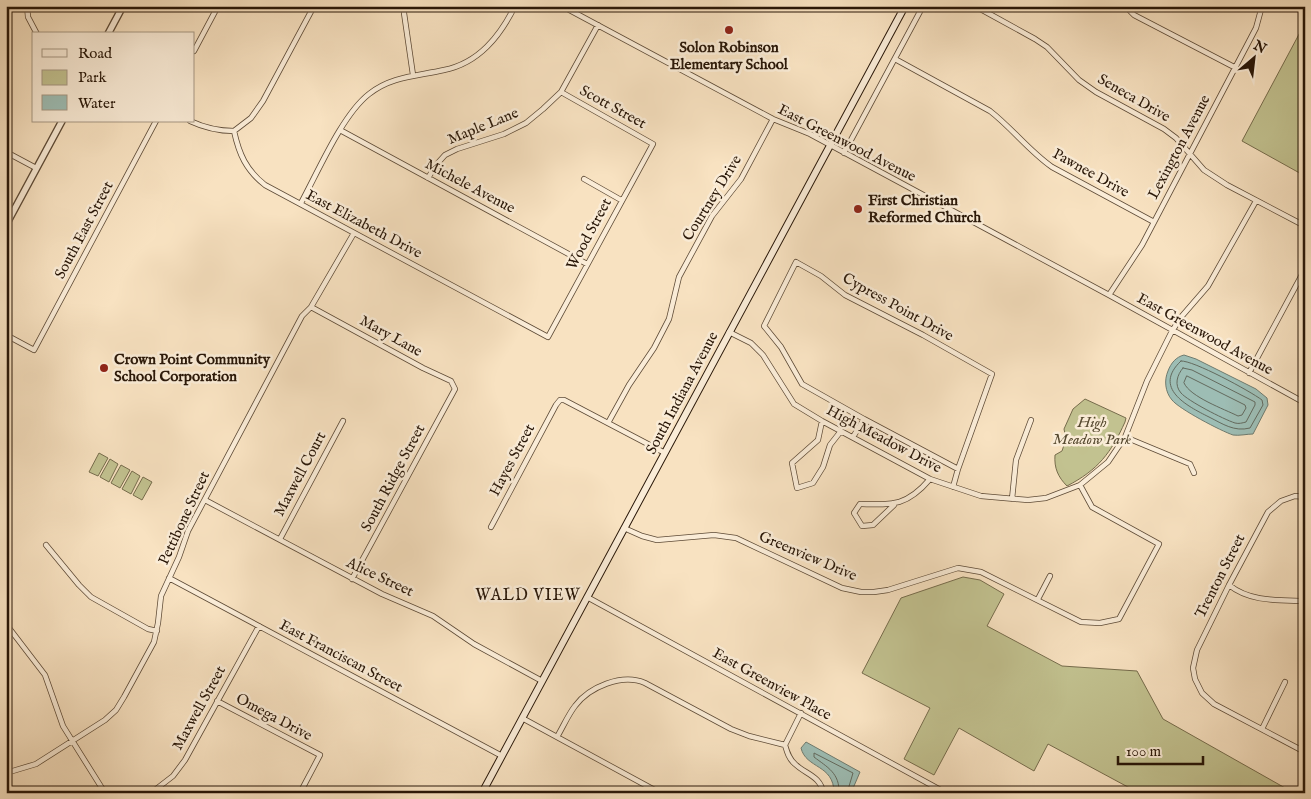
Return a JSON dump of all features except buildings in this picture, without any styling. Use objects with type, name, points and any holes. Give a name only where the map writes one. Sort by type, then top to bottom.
[{"type":"main road","name":"South Indiana Avenue","points":[[482,793],[905,6]]},
{"type":"street","points":[[27,6],[28,17],[36,32]]},
{"type":"street","points":[[109,32],[123,6]]},
{"type":"street","points":[[195,49],[218,6]]},
{"type":"street","points":[[192,122],[206,128],[234,131],[250,118],[263,101],[314,6]]},
{"type":"street","points":[[301,203],[340,130],[358,104],[370,93],[397,78],[445,70],[466,62],[490,44],[504,27],[515,6]]},
{"type":"street","name":"East Greenwood Avenue","points":[[562,6],[773,119],[810,134],[1305,403]]},
{"type":"street","points":[[844,154],[923,6]]},
{"type":"street","name":"Seneca Drive","points":[[975,6],[1047,47],[1079,80],[1096,92],[1164,129],[1176,138],[1204,170],[1227,186],[1305,226]]},
{"type":"street","points":[[1125,6],[1134,15],[1236,68]]},
{"type":"street","name":"Lexington Avenue","points":[[1109,295],[1142,245],[1236,68],[1256,28],[1262,6]]},
{"type":"street","points":[[404,13],[413,75]]},
{"type":"street","name":"Maple Lane","points":[[428,178],[436,165],[446,155],[457,149],[504,134],[526,123],[561,92],[598,25]]},
{"type":"street","name":"Pawnee Drive","points":[[895,59],[990,111],[1004,121],[1041,159],[1052,167],[1154,222]]},
{"type":"street","name":"Scott Street","points":[[561,92],[653,144]]},
{"type":"street","name":"Courtney Drive","points":[[608,423],[669,320],[680,277],[712,216],[741,179],[773,119]]},
{"type":"street","points":[[6,225],[61,122]]},
{"type":"street","name":"South East Street","points":[[6,335],[34,350],[155,122]]},
{"type":"street","name":"Michele Avenue","points":[[340,130],[588,264]]},
{"type":"street","name":"East Elizabeth Drive","points":[[234,131],[238,150],[253,175],[264,185],[301,203],[548,337]]},
{"type":"street","name":"Wood Street","points":[[548,337],[653,144]]},
{"type":"street","points":[[6,152],[36,168]]},
{"type":"street","points":[[584,179],[621,200]]},
{"type":"street","name":"High Meadow Drive","points":[[729,332],[750,343],[763,355],[794,404],[930,479],[981,496],[1028,500],[1046,498],[1080,485],[1108,462],[1124,437],[1147,381],[1172,331],[1182,316],[1208,286],[1256,201]]},
{"type":"street","name":"Pettibone Street","points":[[6,774],[36,764],[106,720],[116,710],[147,655],[157,631],[161,596],[188,531],[302,316],[311,307],[354,233]]},
{"type":"street","name":"Cypress Point Drive","points":[[796,262],[821,276],[845,295],[923,335],[992,374],[958,469],[864,419],[802,384],[781,347],[764,326],[796,262]]},
{"type":"street","points":[[1249,373],[1305,269]]},
{"type":"street","name":"Mary Lane","points":[[311,307],[423,368],[451,381],[455,389]]},
{"type":"street","name":"South Ridge Street","points":[[352,579],[455,389]]},
{"type":"street","name":"Hayes Street","points":[[491,527],[560,400],[564,400],[608,423]]},
{"type":"street","points":[[853,437],[864,419]]},
{"type":"street","points":[[1012,499],[1016,460],[1031,420]]},
{"type":"street","name":"Maxwell Court","points":[[280,539],[343,421]]},
{"type":"street","points":[[822,421],[818,440],[792,463],[797,488],[813,483],[823,467],[830,445],[841,431]]},
{"type":"street","points":[[608,423],[665,453]]},
{"type":"street","points":[[1124,437],[1190,464],[1194,473]]},
{"type":"street","points":[[953,487],[958,469]]},
{"type":"street","points":[[894,504],[860,504],[854,513],[862,526],[873,525],[894,504],[919,492],[930,479]]},
{"type":"street","name":"Greenview Drive","points":[[624,528],[657,540],[714,534],[736,538],[842,588],[861,592],[888,590],[958,568],[981,572],[1081,622],[1100,623],[1119,619],[1159,544],[1092,506],[1080,485]]},
{"type":"street","name":"Trenton Street","points":[[1262,729],[1214,704],[1202,692],[1195,679],[1193,668],[1197,650],[1268,512],[1281,501],[1295,496],[1305,497]]},
{"type":"street","name":"Alice Street","points":[[205,500],[388,598],[428,614],[465,639],[542,681]]},
{"type":"street","points":[[46,545],[91,597],[148,629],[157,631]]},
{"type":"street","points":[[1038,599],[1050,576]]},
{"type":"street","name":"East Franciscan Street","points":[[169,578],[502,756]]},
{"type":"street","points":[[1229,585],[1239,593],[1268,600],[1305,601]]},
{"type":"street","name":"East Greenview Place","points":[[587,597],[946,793]]},
{"type":"street","points":[[6,624],[45,675],[60,719],[104,793]]},
{"type":"street","name":"Maxwell Street","points":[[150,793],[165,783],[180,769],[258,626]]},
{"type":"street","points":[[557,737],[572,710],[584,697],[612,682],[630,679],[645,683],[731,729],[749,736],[785,745]]},
{"type":"street","points":[[1285,682],[1262,729],[1305,752]]},
{"type":"street","name":"Omega Drive","points":[[217,701],[320,755],[300,793]]},
{"type":"street","points":[[800,713],[785,745],[792,761],[817,779],[823,793]]},
{"type":"street","points":[[522,718],[660,793]]},
{"type":"green space","points":[[1305,23],[1305,176],[1242,141]]},
{"type":"green space","name":"High Meadow Park","points":[[1085,399],[1126,418],[1109,452],[1087,474],[1067,486],[1057,472],[1055,455],[1062,451],[1066,439],[1064,429],[1073,409]]},
{"type":"green space","points":[[99,453],[108,458],[98,476],[89,472]]},
{"type":"green space","points":[[110,459],[118,464],[109,482],[100,477]]},
{"type":"green space","points":[[121,465],[130,470],[120,488],[111,483]]},
{"type":"green space","points":[[132,471],[140,476],[131,494],[122,489]]},
{"type":"green space","points":[[143,477],[152,482],[142,500],[133,495]]},
{"type":"green space","points":[[963,577],[980,580],[1004,594],[987,626],[1062,666],[1137,671],[1163,719],[1294,793],[1139,793],[1048,744],[1034,771],[959,728],[934,775],[904,759],[930,708],[862,673],[901,598]]},
{"type":"water","points":[[1184,355],[1196,359],[1256,389],[1267,398],[1268,405],[1253,434],[1233,435],[1227,433],[1191,414],[1172,400],[1167,390],[1167,375],[1174,361]]},
{"type":"water","points":[[806,742],[860,772],[851,793],[834,793],[830,777],[804,755],[801,748]]},
{"type":"place","name":"Solon Robinson Elementary School","points":[[729,30]]},
{"type":"place","name":"First Christian Reformed Church","points":[[858,209]]},
{"type":"place","name":"Crown Point Community School Corporation","points":[[104,368]]},
{"type":"district","name":"WALD VIEW","points":[[528,596]]}]
